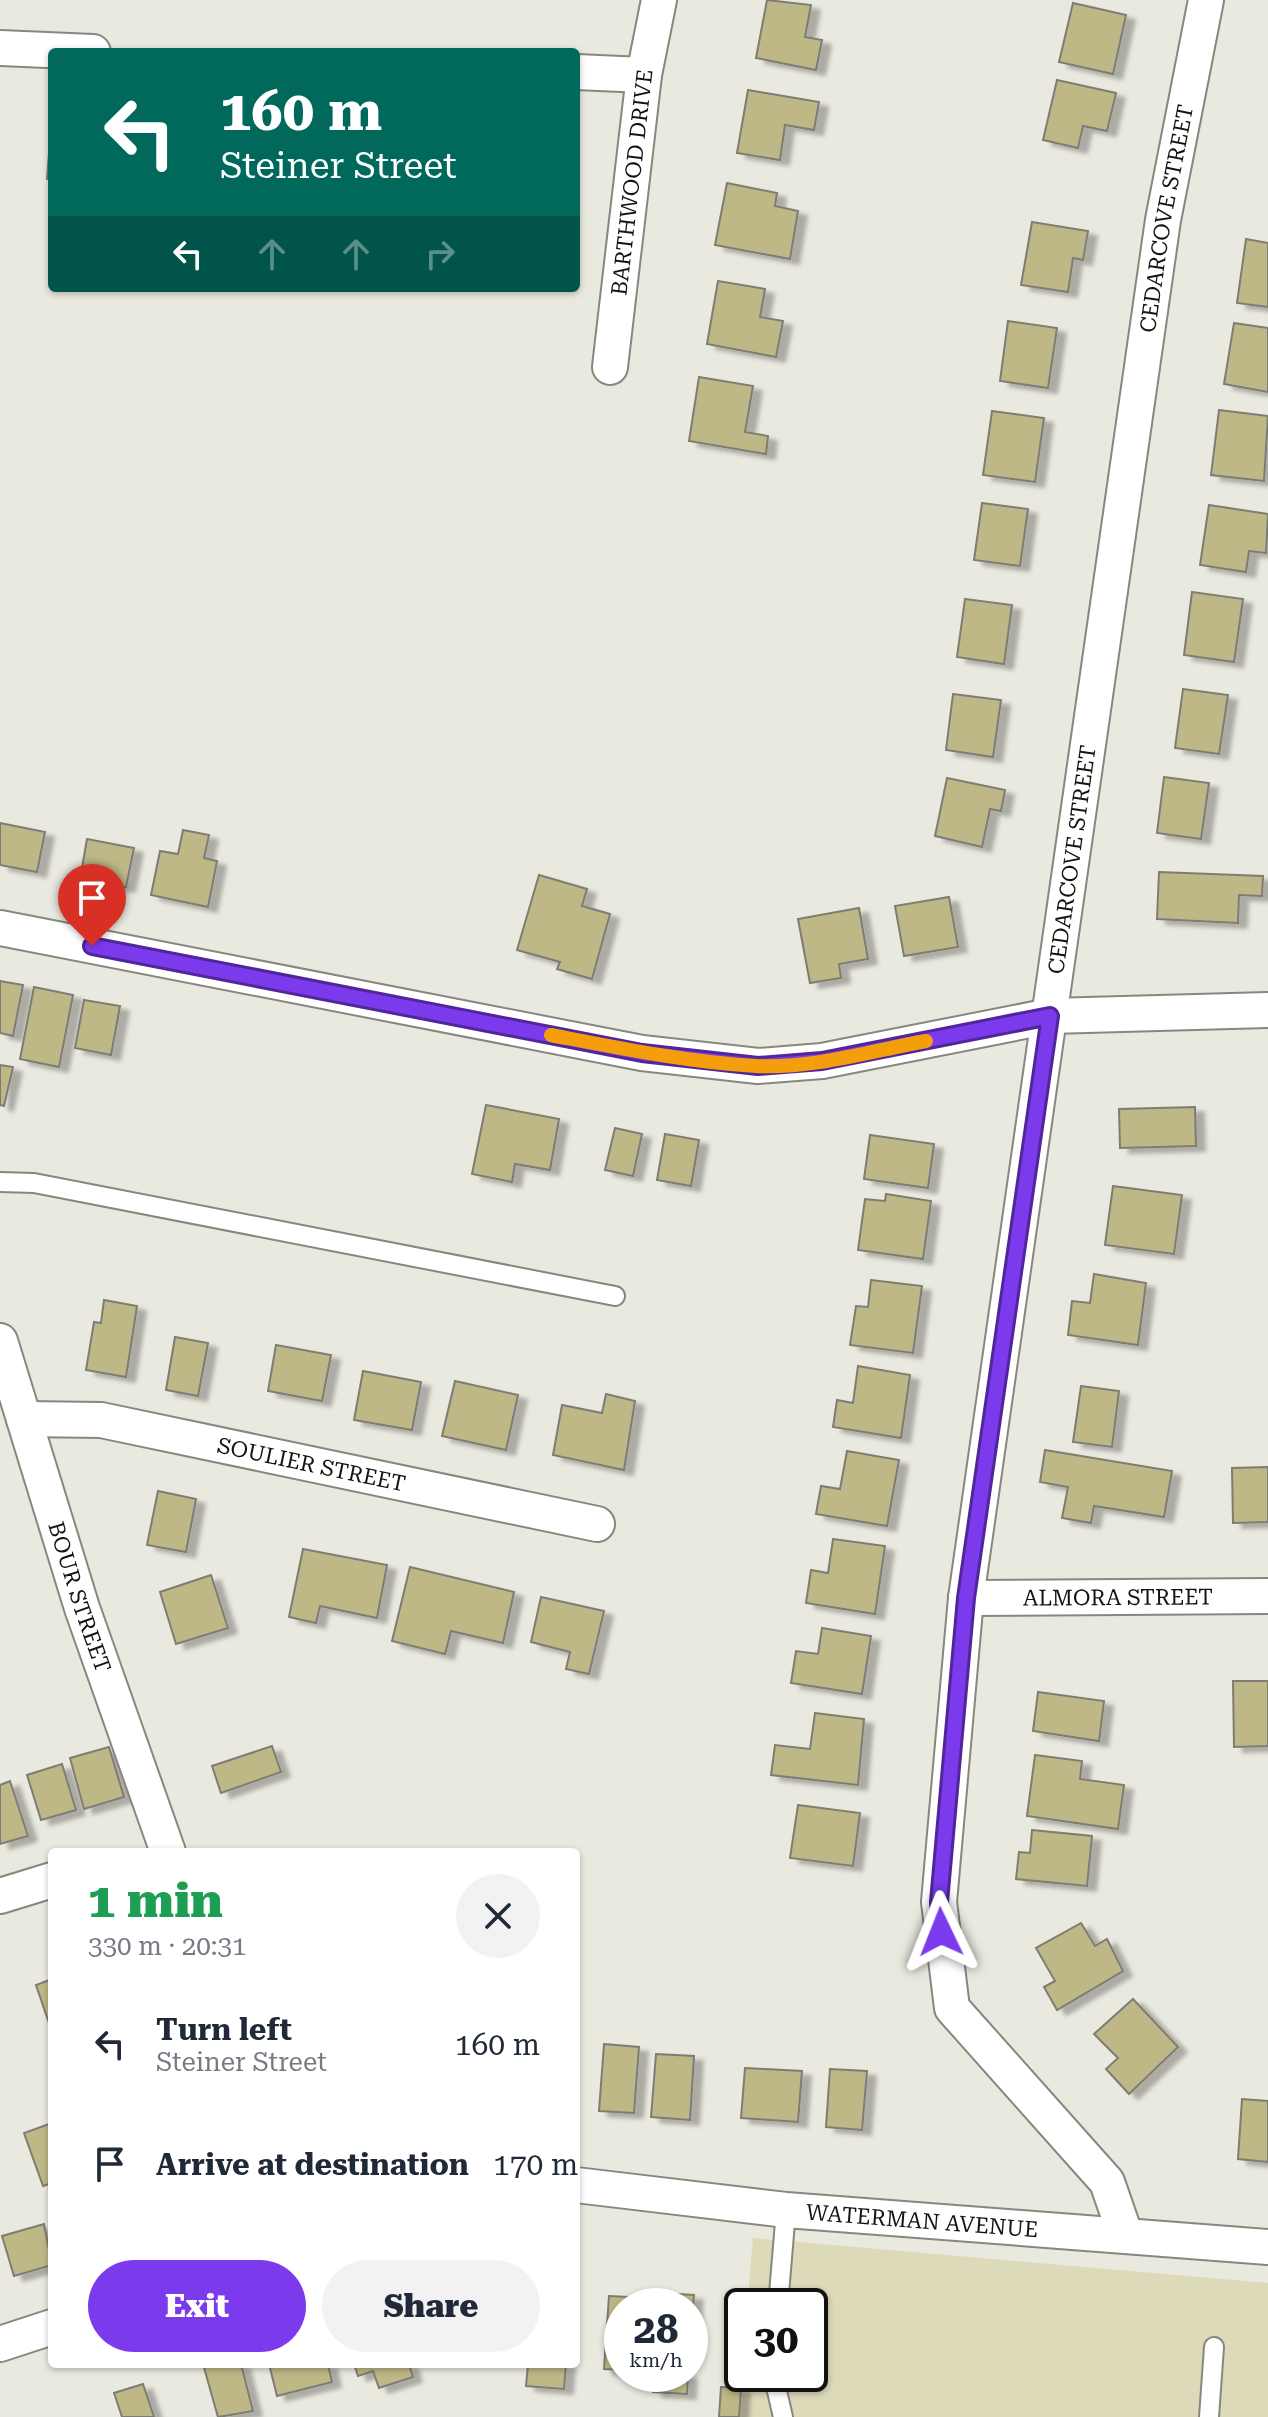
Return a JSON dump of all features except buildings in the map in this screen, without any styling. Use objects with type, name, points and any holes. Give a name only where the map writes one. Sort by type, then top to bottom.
[{"type":"street","name":"BARTHWOOD DRIVE","points":[[610,367],[644,75],[659,0]]},
{"type":"street","name":"CEDARCOVE STREET","points":[[1125,2234],[1107,2182],[952,2008],[939,1902],[966,1598],[1163,220],[1206,0]]},
{"type":"street","points":[[0,48],[48,50]]},
{"type":"street","points":[[580,72],[644,75]]},
{"type":"street","points":[[0,928],[642,1053],[758,1066],[822,1061],[1050,1016],[1268,1010]]},
{"type":"street","name":"BOUR STREET","points":[[1,1349],[159,1848]]},
{"type":"street","name":"SOULIER STREET","points":[[24,1419],[101,1420],[597,1524]]},
{"type":"street","name":"ALMORA STREET","points":[[966,1598],[1268,1596]]},
{"type":"street","points":[[0,1896],[48,1881]]},
{"type":"street","name":"WATERMAN AVENUE","points":[[580,2185],[786,2210],[1268,2247]]},
{"type":"street","points":[[0,2344],[48,2328]]},
{"type":"lane","points":[[0,1182],[34,1183],[615,1296]]},
{"type":"lane","points":[[780,2288],[786,2210]]},
{"type":"lane","points":[[1209,2417],[1214,2347]]},
{"type":"lane","points":[[777,2392],[783,2417]]},
{"type":"shaded area","points":[[753,2238],[1268,2283],[1268,2417],[739,2417],[741,2392],[828,2392],[828,2288],[749,2288]]},
{"type":"slow traffic","points":[[551,1035],[642,1053],[758,1066],[822,1061],[926,1041]]},
{"type":"route","points":[[92,946],[642,1053],[758,1066],[822,1061],[1050,1016],[966,1598],[939,1902],[941,1932]]}]
